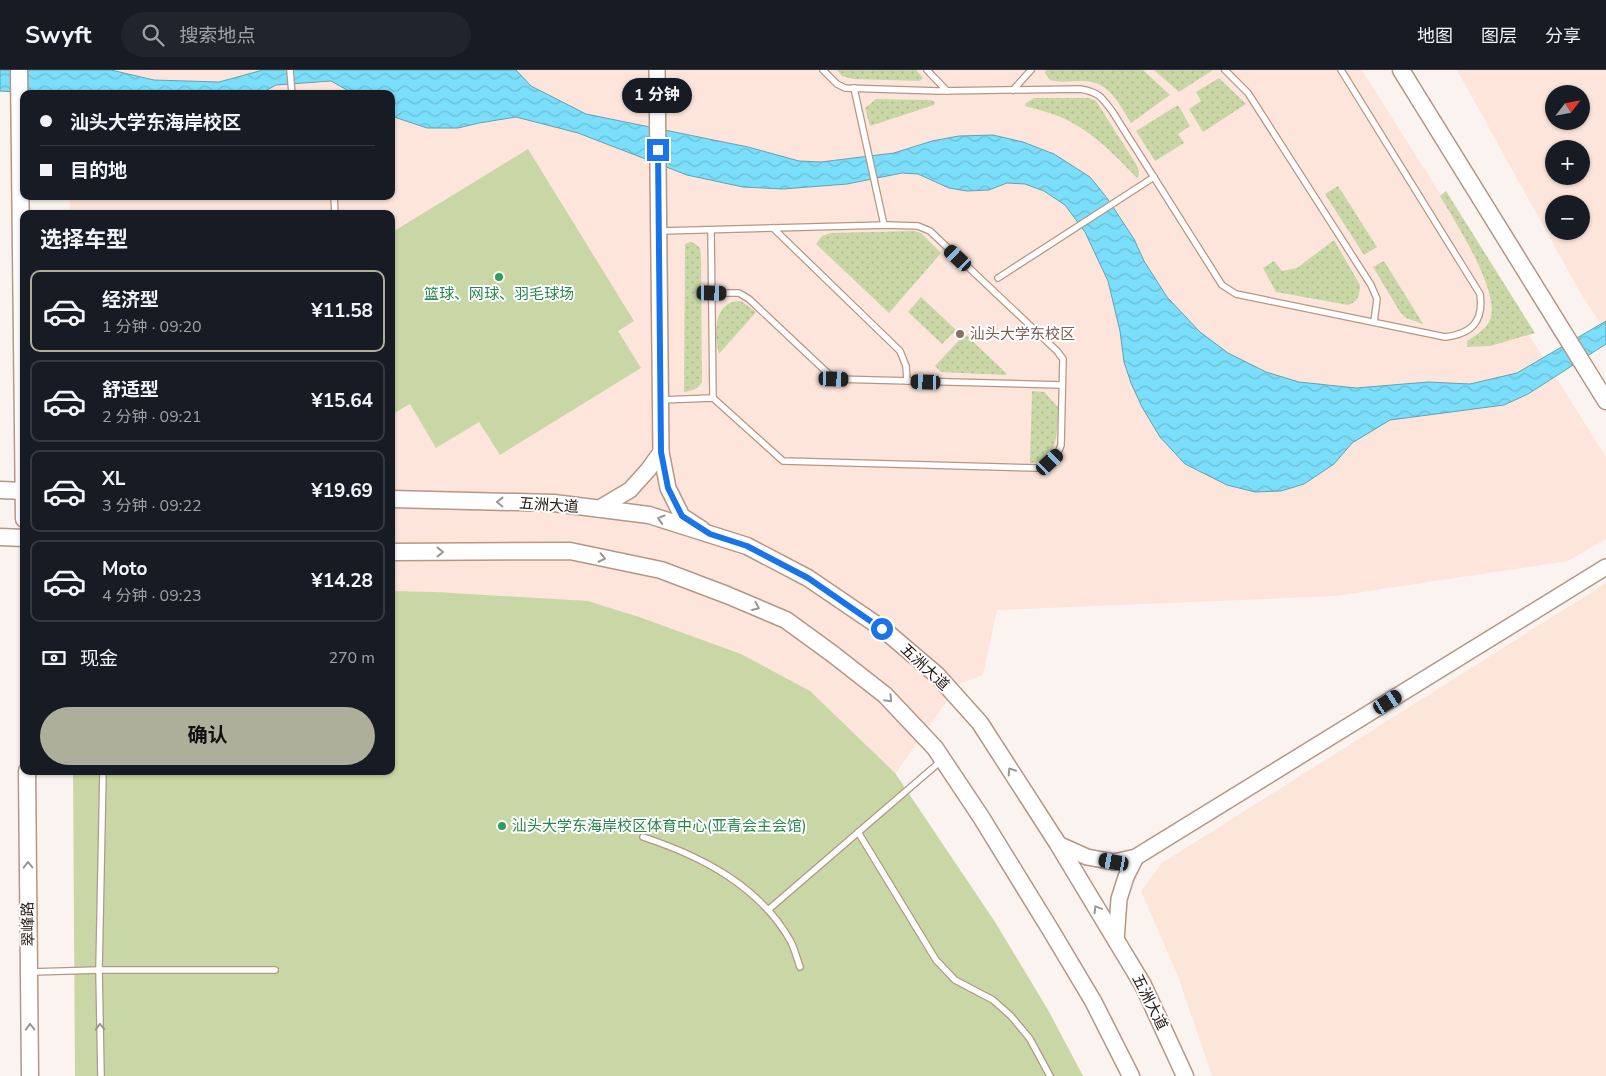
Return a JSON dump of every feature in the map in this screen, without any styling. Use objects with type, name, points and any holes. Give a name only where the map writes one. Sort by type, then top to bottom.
[{"type":"main road","points":[[19,70],[20,154]]},
{"type":"main road","points":[[1401,70],[1606,401]]},
{"type":"main road","points":[[0,490],[20,491]]},
{"type":"main road","name":"五洲大道","points":[[395,500],[554,503],[649,515],[747,546],[808,578],[882,629],[937,675],[980,723],[1058,844],[1143,986],[1185,1076]]},
{"type":"main road","points":[[0,537],[20,538]]},
{"type":"main road","points":[[395,552],[570,552],[661,570],[727,594],[786,620],[885,695],[935,748],[981,817],[1050,929],[1093,1001],[1131,1076]]},
{"type":"main road","name":"翠峰路","points":[[27,775],[30,1076]]},
{"type":"street","points":[[657,70],[661,452],[668,488],[682,516],[710,534]]},
{"type":"street","points":[[598,509],[630,490],[661,452]]},
{"type":"street","points":[[1058,844],[1087,857],[1114,862],[1136,858],[1606,567]]},
{"type":"street","points":[[1116,941],[1119,899],[1126,877],[1136,858]]},
{"type":"lane","points":[[290,70],[292,90]]},
{"type":"lane","points":[[823,70],[837,84],[845,88],[947,91],[1080,89],[1092,92],[1101,96],[1222,285],[1236,294],[1445,337],[1458,336],[1471,329],[1477,321],[1480,312],[1480,294],[1341,70]]},
{"type":"lane","points":[[927,70],[947,91]]},
{"type":"lane","points":[[1014,90],[1031,70]]},
{"type":"lane","points":[[1225,70],[1248,93],[1371,285],[1377,299],[1374,322]]},
{"type":"lane","points":[[854,88],[884,225]]},
{"type":"lane","points":[[998,278],[1154,177]]},
{"type":"lane","points":[[659,231],[884,225],[918,226],[930,231],[1057,351],[1062,358],[1061,445],[1058,455],[1050,462],[1038,468],[782,461],[713,398],[661,400]]},
{"type":"lane","points":[[773,228],[900,351],[906,366],[907,381]]},
{"type":"lane","points":[[711,230],[713,398]]},
{"type":"lane","points":[[712,293],[739,293],[749,299],[834,379],[1062,385]]},
{"type":"lane","points":[[768,910],[943,759]]},
{"type":"lane","points":[[101,1076],[99,970],[103,775]]},
{"type":"lane","points":[[858,832],[936,960],[956,980],[993,1000],[1011,1016],[1030,1039],[1050,1076]]},
{"type":"lane","points":[[643,838],[674,847],[718,870],[748,889],[768,910],[791,942],[800,967]]},
{"type":"lane","points":[[29,972],[275,970]]},
{"type":"shaded area","name":"汕头大学东校区","points":[[69,70],[1362,70],[1606,457],[1606,539],[1568,561],[1336,596],[997,610],[983,675],[959,684],[895,774],[995,922],[1048,1010],[1083,1076],[395,773],[395,210],[70,210],[70,200],[395,200],[395,90],[70,90]]},
{"type":"shaded area","points":[[1457,70],[1606,70],[1606,332],[1581,294],[1551,240],[1590,240],[1590,195],[1545,195],[1545,229]]},
{"type":"shaded area","points":[[1606,583],[1606,1076],[1212,1076],[1178,976],[1141,891],[1162,863]]},
{"type":"green space","points":[[837,70],[916,70],[923,78],[920,81],[853,79],[842,76]]},
{"type":"green space","points":[[1046,70],[1143,70],[1170,95],[1131,123],[1112,94],[1099,84],[1082,81],[1062,82],[1050,80],[1045,73]]},
{"type":"green space","points":[[1154,70],[1213,70],[1179,92]]},
{"type":"green space","points":[[1219,78],[1246,104],[1203,132],[1189,109],[1201,101],[1196,92]]},
{"type":"green space","points":[[1034,98],[1089,98],[1096,101],[1136,164],[1139,171],[1137,178],[1110,151],[1070,121],[1025,106],[1026,103]]},
{"type":"green space","points":[[876,99],[931,100],[935,102],[934,105],[870,126],[865,108]]},
{"type":"green space","points":[[1178,105],[1190,126],[1178,134],[1184,143],[1155,161],[1136,131]]},
{"type":"green space","name":"篮球、网球、羽毛球场","points":[[528,149],[634,321],[618,331],[641,368],[500,455],[479,422],[436,448],[410,404],[395,413],[395,231]]},
{"type":"green space","points":[[1338,186],[1377,247],[1364,255],[1325,194]]},
{"type":"green space","points":[[1446,191],[1535,333],[1490,346],[1467,347],[1467,341],[1480,332],[1490,320],[1492,307],[1489,292],[1475,257],[1440,196]]},
{"type":"green space","points":[[915,231],[921,233],[941,253],[889,313],[816,244],[822,236],[831,233]]},
{"type":"green space","points":[[1334,240],[1360,285],[1359,295],[1354,302],[1348,305],[1276,292],[1263,268],[1274,261],[1282,271],[1297,268]]},
{"type":"green space","points":[[690,242],[700,248],[701,258],[702,382],[694,389],[684,392],[685,244]]},
{"type":"green space","points":[[1384,261],[1423,324],[1406,318],[1400,312],[1373,267]]},
{"type":"green space","points":[[921,297],[956,330],[942,344],[908,312]]},
{"type":"green space","points":[[741,301],[756,312],[719,354],[716,330],[719,314],[729,303]]},
{"type":"green space","points":[[965,334],[1007,374],[941,372],[935,366]]},
{"type":"green space","points":[[1032,391],[1044,392],[1058,407],[1057,434],[1052,450],[1040,461],[1030,463]]},
{"type":"green space","name":"汕头大学东海岸校区体育中心(亚青会主会馆)","points":[[395,591],[588,601],[639,617],[741,654],[810,691],[895,773],[995,922],[1048,1010],[1083,1076],[75,1076],[73,775],[395,775]]},
{"type":"water","points":[[0,70],[111,70],[154,80],[219,82],[263,70],[516,70],[531,86],[586,114],[748,147],[799,161],[821,162],[894,153],[932,141],[959,136],[993,135],[1023,142],[1054,154],[1090,177],[1107,198],[1134,239],[1144,261],[1167,297],[1200,332],[1228,353],[1266,372],[1299,382],[1356,388],[1428,382],[1470,384],[1517,373],[1606,321],[1606,344],[1528,394],[1504,405],[1390,420],[1352,443],[1334,464],[1304,484],[1281,491],[1255,492],[1227,485],[1185,464],[1160,437],[1142,407],[1131,383],[1124,362],[1120,331],[1108,281],[1085,232],[1065,205],[1044,191],[1025,184],[1007,183],[989,190],[967,191],[949,188],[918,174],[902,173],[847,184],[783,189],[743,187],[687,175],[578,133],[516,117],[458,128],[427,128],[395,117],[395,90],[347,90],[331,81],[276,85],[267,90],[0,91]]},
{"type":"place","name":"篮球、网球、羽毛球场","points":[[499,277]]},
{"type":"place","name":"汕头大学东校区","points":[[960,334]]},
{"type":"place","name":"汕头大学东海岸校区体育中心(亚青会主会馆)","points":[[502,826]]},
{"type":"route","points":[[658,150],[661,452],[668,488],[682,516],[710,534],[747,546],[808,578],[882,629]]}]
